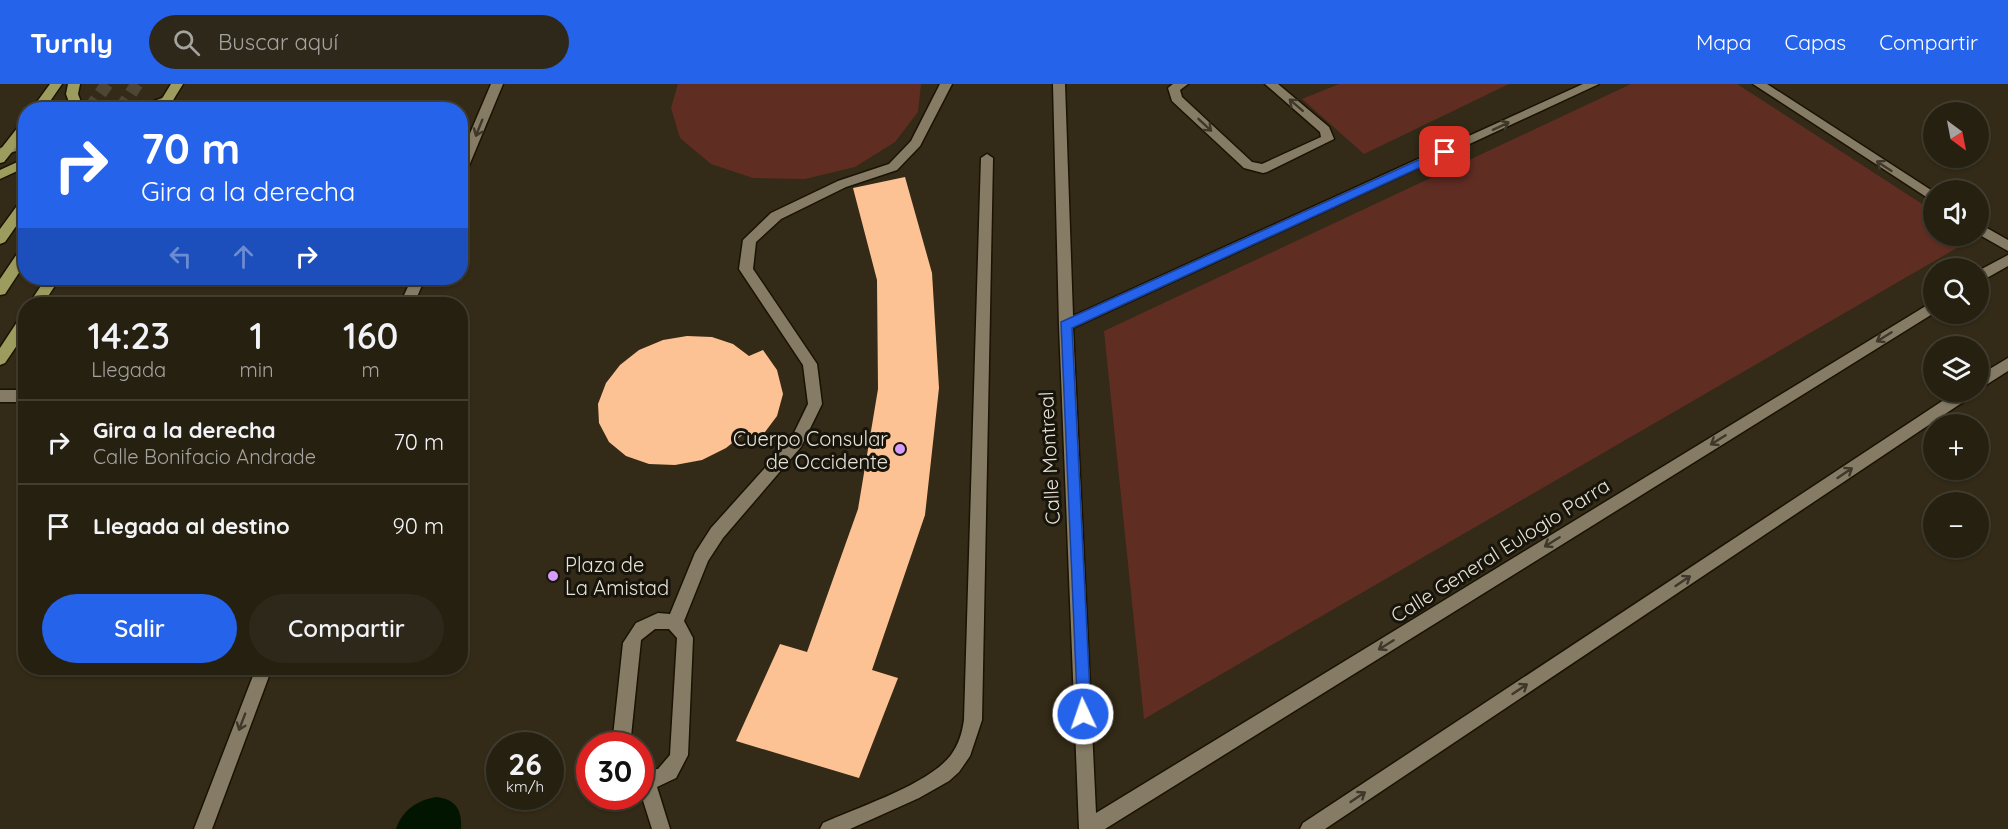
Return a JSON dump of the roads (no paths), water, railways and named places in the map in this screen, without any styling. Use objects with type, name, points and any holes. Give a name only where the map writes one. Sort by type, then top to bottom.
[{"type":"main road","points":[[43,102],[56,84]]},
{"type":"main road","points":[[74,84],[72,94],[75,102]]},
{"type":"main road","points":[[166,102],[177,84]]},
{"type":"main road","points":[[2,154],[18,135]]},
{"type":"main road","points":[[0,175],[18,166]]},
{"type":"main road","points":[[0,239],[18,213]]},
{"type":"main road","points":[[0,290],[18,263]]},
{"type":"main road","points":[[0,359],[18,332]]},
{"type":"street","points":[[468,154],[497,84]]},
{"type":"street","points":[[675,622],[701,558],[717,533],[796,444],[815,404],[810,364],[746,269],[750,240],[776,216],[842,184],[893,167],[916,143],[946,84]]},
{"type":"street","name":"Calle Montreal","points":[[1059,84],[1066,325],[1088,829]]},
{"type":"street","points":[[1182,84],[1174,88],[1176,98],[1248,165],[1263,169],[1328,139],[1325,130],[1271,84]]},
{"type":"street","points":[[1066,325],[1593,84]]},
{"type":"street","points":[[1759,84],[1923,191]]},
{"type":"street","points":[[2,154],[18,147]]},
{"type":"street","points":[[829,829],[930,782],[953,766],[968,744],[974,720],[987,158]]},
{"type":"street","points":[[1989,234],[2008,246]]},
{"type":"street","points":[[1989,271],[2008,260]]},
{"type":"street","name":"Calle General Eulogio Parra","points":[[1088,829],[1923,313]]},
{"type":"street","points":[[1989,377],[2008,364]]},
{"type":"street","points":[[0,396],[18,396]]},
{"type":"street","points":[[1309,829],[1952,402]]},
{"type":"street","points":[[622,732],[631,643],[634,633],[643,625],[653,622],[675,622],[682,628],[685,638],[679,755],[675,766],[666,775],[654,778]]},
{"type":"street","points":[[203,829],[261,675]]},
{"type":"street","points":[[654,810],[661,829]]},
{"type":"tunnel","points":[[95,102],[107,84]]},
{"type":"tunnel","points":[[125,102],[137,84]]},
{"type":"place","name":"Cuerpo Consular de Occidente","points":[[900,449]]},
{"type":"place","name":"Plaza de La Amistad","points":[[553,576]]}]
